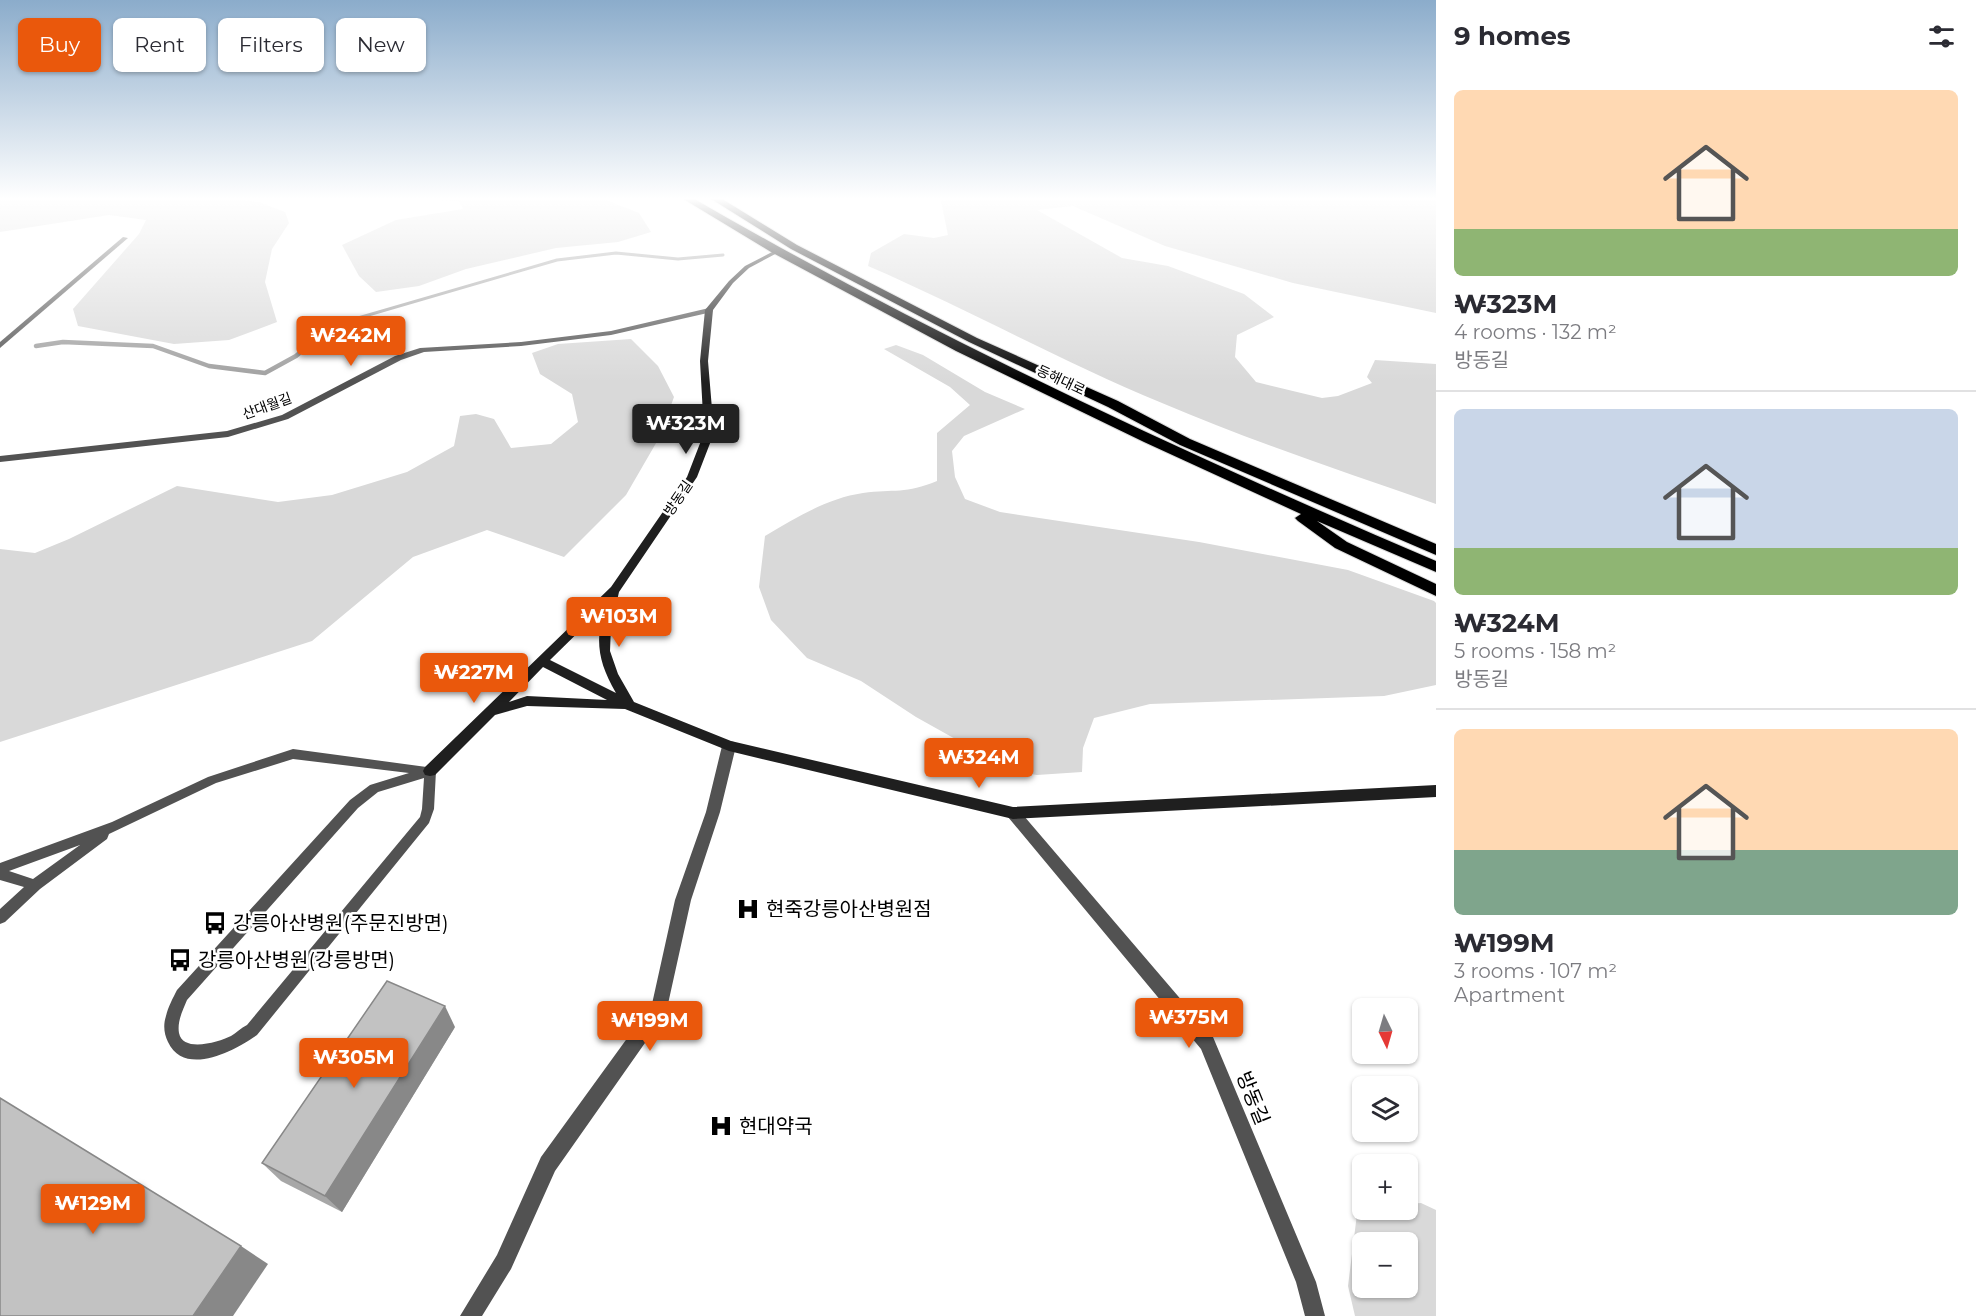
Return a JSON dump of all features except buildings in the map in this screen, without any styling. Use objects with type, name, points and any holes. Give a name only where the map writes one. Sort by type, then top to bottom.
[{"type":"highway","name":"동해대로","points":[[788,258],[980,359],[1275,498],[1436,567]]},
{"type":"highway","name":"동해대로","points":[[816,258],[973,340],[1113,404],[1185,442],[1436,550]]},
{"type":"highway","points":[[1113,404],[1242,460],[1436,539]]},
{"type":"highway","points":[[1275,498],[1341,545],[1436,591]]},
{"type":"street","points":[[0,345],[101,258]]},
{"type":"street","points":[[709,310],[730,282],[747,267],[764,258]]},
{"type":"street","name":"산대월길","points":[[0,459],[228,434],[285,417],[398,358],[423,350],[521,344],[611,333],[709,310]]},
{"type":"street","name":"방동길","points":[[430,771],[487,712],[615,590],[692,477],[709,434],[704,361],[709,310]]},
{"type":"street","points":[[615,590],[602,633],[606,667],[630,706]]},
{"type":"street","points":[[541,661],[630,706],[729,746],[1013,813],[1076,807],[1436,791]]},
{"type":"street","points":[[487,712],[527,701],[630,706]]},
{"type":"street","points":[[470,1316],[504,1262],[548,1164],[660,1007],[683,900],[712,812],[729,746]]},
{"type":"street","name":"방동길","points":[[1013,813],[1207,1043],[1306,1282],[1315,1316]]},
{"type":"lane","points":[[0,868],[116,826],[212,780],[292,754],[430,771]]},
{"type":"lane","points":[[430,771],[428,809],[425,819],[252,1030],[238,1042],[206,1054],[191,1052],[180,1047],[172,1037],[170,1024],[182,995],[354,804],[374,788],[430,771]]},
{"type":"lane","points":[[0,918],[35,885],[116,826]]},
{"type":"lane","points":[[0,874],[35,885]]},
{"type":"shaded area","points":[[118,258],[270,258],[265,282],[277,322],[229,340],[174,344],[78,326],[73,309]]},
{"type":"shaded area","points":[[349,258],[511,258],[466,269],[419,286],[376,292],[359,276]]},
{"type":"shaded area","points":[[870,258],[1124,258],[1168,266],[1244,294],[1274,317],[1237,335],[1235,357],[1256,382],[1322,398],[1338,396],[1372,383],[1367,377],[1375,360],[1436,364],[1436,504],[1264,443],[1162,403],[868,266]]},
{"type":"shaded area","points":[[1208,258],[1436,258],[1436,313],[1293,283]]},
{"type":"shaded area","points":[[631,339],[658,366],[674,397],[659,438],[626,495],[564,557],[487,530],[413,557],[312,641],[0,742],[0,549],[35,553],[69,539],[177,486],[278,502],[332,495],[407,472],[454,446],[460,416],[476,414],[494,419],[511,448],[551,444],[578,422],[572,394],[540,374],[532,353],[558,344]]},
{"type":"shaded area","points":[[896,345],[923,355],[985,392],[1025,409],[964,436],[952,451],[955,477],[965,499],[1000,512],[1199,542],[1348,570],[1434,601],[1436,603],[1436,685],[1384,696],[1150,704],[1094,718],[1083,748],[1082,772],[1037,775],[992,768],[975,750],[916,717],[861,681],[807,658],[771,620],[759,587],[765,536],[837,499],[863,493],[908,489],[937,481],[937,433],[970,405],[950,387],[884,349]]},
{"type":"shaded area","points":[[1418,1203],[1436,1210],[1436,1316],[1355,1316],[1348,1286],[1352,1254],[1352,1298],[1418,1298],[1418,1232],[1355,1232],[1356,1220],[1418,1220]]},
{"type":"waterway","points":[[342,326],[358,318],[557,260],[570,258]]},
{"type":"waterway","points":[[672,258],[685,258]]},
{"type":"waterway","points":[[36,346],[63,342],[153,346],[209,366],[265,373],[296,356],[317,338],[345,324]]},
{"type":"place","name":"현죽강릉아산병원점","points":[[748,909]]},
{"type":"place","name":"강릉아산병원(주문진방면)","points":[[215,923]]},
{"type":"place","name":"강릉아산병원(강릉방면)","points":[[180,960]]},
{"type":"place","name":"현대약국","points":[[721,1126]]}]
